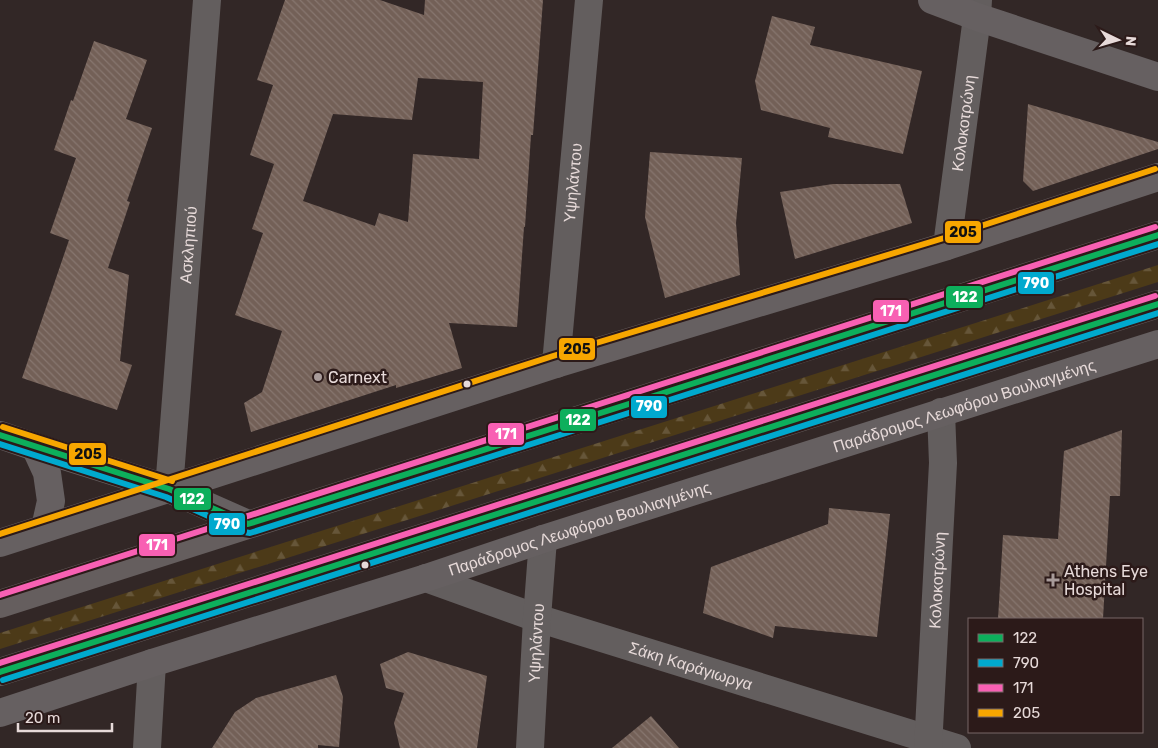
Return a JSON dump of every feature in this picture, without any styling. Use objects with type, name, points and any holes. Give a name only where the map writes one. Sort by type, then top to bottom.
[{"type":"main road","points":[[0,604],[1158,235]]},
{"type":"main road","points":[[0,672],[1158,304]]},
{"type":"street","name":"Ασκληπιού","points":[[169,489],[207,0]]},
{"type":"street","name":"Υψηλάντου","points":[[556,364],[589,0]]},
{"type":"street","points":[[932,0],[978,8],[1158,77]]},
{"type":"street","name":"Κολοκοτρώνη","points":[[947,246],[978,8]]},
{"type":"street","points":[[0,543],[556,364],[947,246],[1158,177]]},
{"type":"street","name":"Παράδρομος Λεωφόρου Βουλιαγμένης","points":[[0,713],[1158,344]]},
{"type":"street","name":"Κολοκοτρώνη","points":[[929,744],[943,463],[942,412]]},
{"type":"street","points":[[0,435],[169,489],[248,524]]},
{"type":"street","points":[[35,447],[48,473],[51,501],[45,528]]},
{"type":"street","name":"Υψηλάντου","points":[[530,748],[543,539]]},
{"type":"street","name":"Σάκη Καράγιωργα","points":[[426,578],[537,618],[929,744],[958,748]]},
{"type":"street","points":[[147,748],[152,663]]},
{"type":"green space","points":[[1158,265],[1158,282],[0,649],[0,633]]},
{"type":"building","points":[[285,0],[380,0],[424,15],[425,0],[543,0],[517,327],[449,323],[462,368],[396,388],[396,385],[251,432],[244,403],[262,392],[282,331],[235,315],[263,233],[252,229],[274,164],[250,155],[273,85],[257,80]],"holes":[[[418,78],[483,82],[479,159],[413,154],[408,222],[379,213],[375,226],[303,201],[333,114],[412,120]]]},
{"type":"building","points":[[772,16],[815,27],[810,45],[922,71],[903,154],[828,137],[830,128],[761,110],[755,81]]},
{"type":"building","points":[[94,41],[147,60],[126,119],[152,128],[127,201],[130,202],[108,268],[129,275],[120,361],[132,365],[117,410],[22,378],[69,240],[50,233],[76,158],[54,150]]},
{"type":"building","points":[[1028,104],[1158,142],[1158,149],[1033,191],[1023,181]]},
{"type":"building","points":[[650,152],[742,158],[736,223],[740,275],[665,298],[645,217]]},
{"type":"building","points":[[833,184],[900,184],[912,223],[795,259],[780,192]]},
{"type":"building","name":"Athens Eye Hospital","points":[[1122,430],[1120,496],[1110,496],[1103,618],[998,618],[1003,535],[1058,539],[1064,451]]},
{"type":"building","points":[[829,508],[890,514],[877,637],[775,626],[773,638],[703,613],[711,567],[828,524]]},
{"type":"building","points":[[408,652],[487,676],[477,748],[400,748],[394,723],[404,693],[386,688],[380,664]]},
{"type":"building","points":[[336,675],[343,697],[339,747],[318,745],[318,748],[212,748],[235,712],[256,698]]},
{"type":"building","points":[[651,716],[679,748],[612,748]]},
{"type":"transit line","name":"205","points":[[0,534],[553,356],[944,238],[1155,169]]},
{"type":"transit line","name":"171","points":[[0,595],[1155,227]]},
{"type":"transit line","name":"122","points":[[0,435],[169,489],[248,524],[1158,235]]},
{"type":"transit line","name":"790","points":[[0,444],[166,497],[250,533],[1158,244]]},
{"type":"transit line","name":"171","points":[[0,663],[1155,296]]},
{"type":"transit line","name":"122","points":[[0,672],[1158,304]]},
{"type":"transit line","name":"790","points":[[3,680],[1158,313]]},
{"type":"transit line","name":"205","points":[[3,427],[172,481]]},
{"type":"place","name":"Carnext","points":[[318,377]]},
{"type":"place","name":"Athens Eye Hospital","points":[[1053,580]]}]
